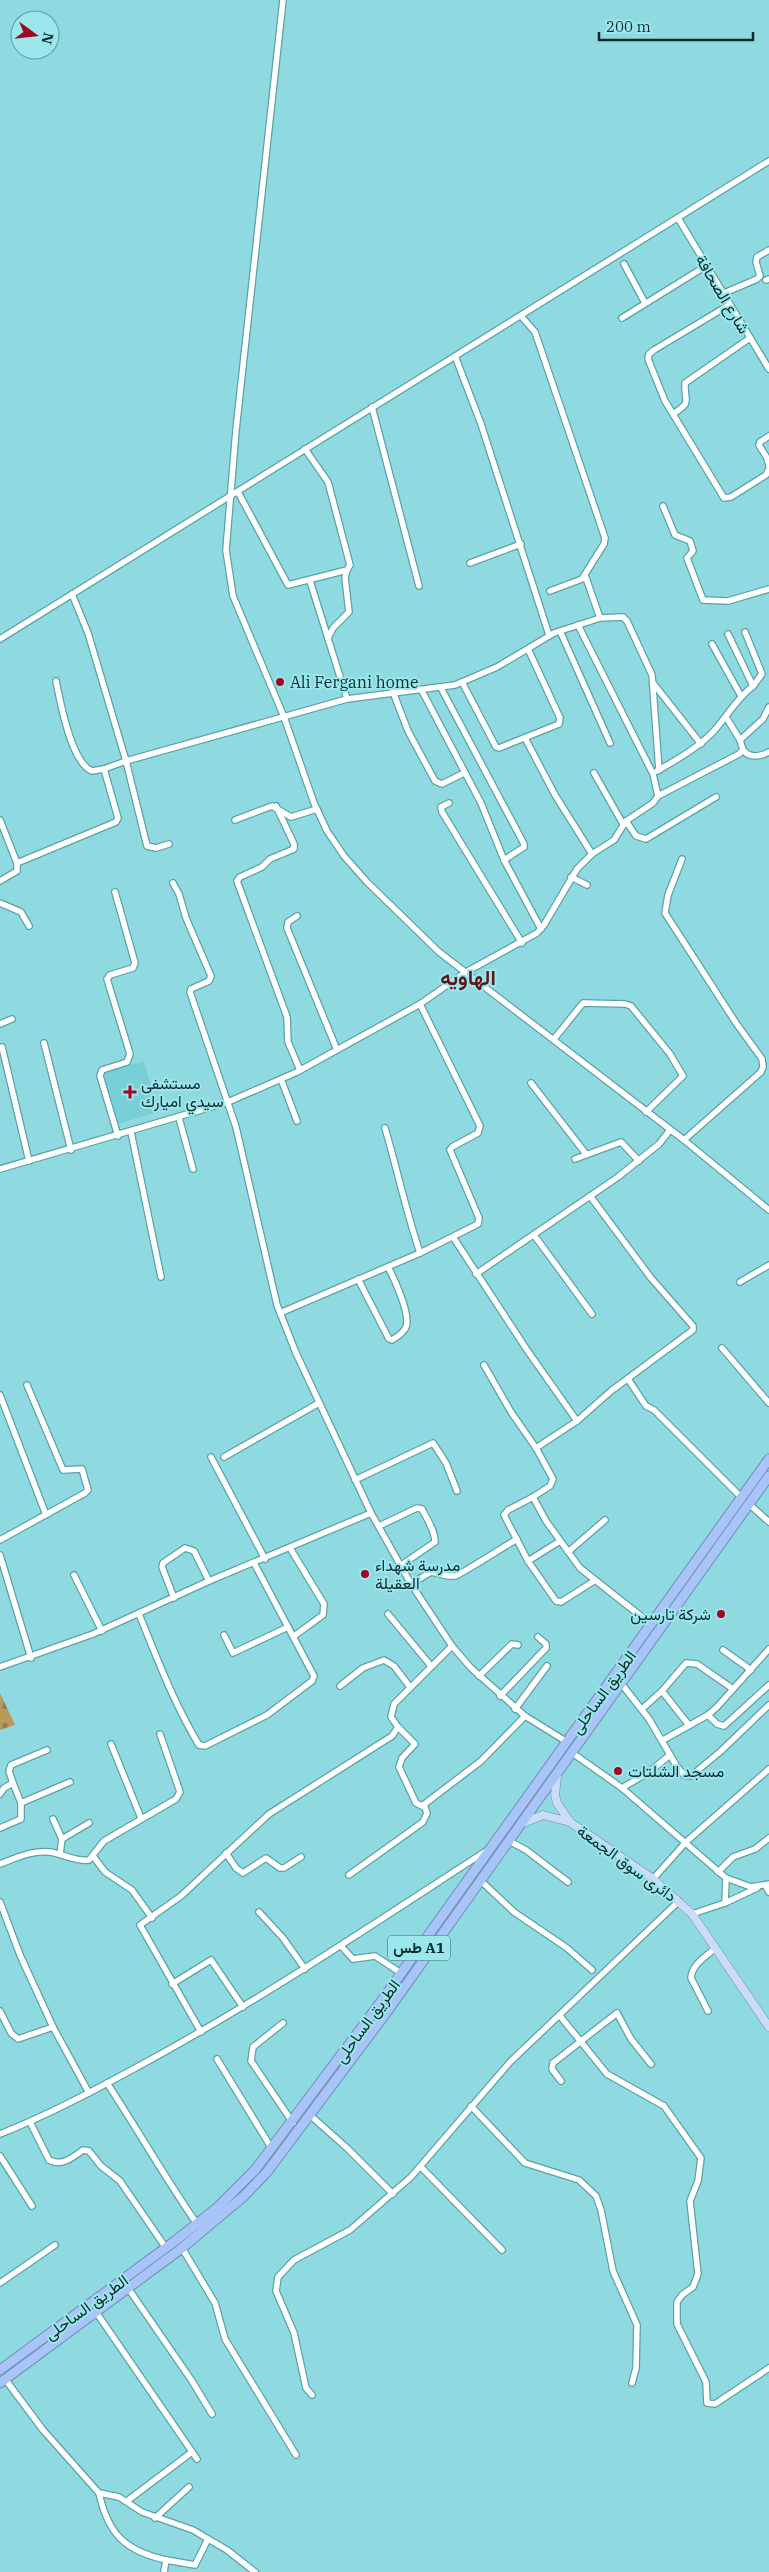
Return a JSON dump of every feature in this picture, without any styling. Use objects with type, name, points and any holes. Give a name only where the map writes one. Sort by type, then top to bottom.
[{"type":"highway","name":"الطريق الساحلى","points":[[2,2377],[197,2224],[237,2189],[272,2149],[568,1742],[769,1459]]},
{"type":"highway","name":"الطريق الساحلى","points":[[2,2377],[96,2312],[182,2248],[244,2196],[267,2172],[310,2116],[509,1842],[620,1682],[769,1476]]},
{"type":"main road","points":[[559,1769],[554,1795],[570,1822]]},
{"type":"main road","points":[[518,1827],[531,1818],[543,1815],[570,1822]]},
{"type":"main road","name":"دائرى سوق الجمعة","points":[[570,1822],[653,1879],[692,1914],[769,2027]]},
{"type":"street","points":[[283,0],[229,498],[226,550],[229,583],[284,717],[317,809],[335,844],[366,882],[439,952],[684,1140],[769,1210]]},
{"type":"street","points":[[0,639],[768,163]]},
{"type":"street","name":"شارع الصحافة","points":[[678,218],[728,305],[767,361],[769,369]]},
{"type":"street","points":[[722,294],[757,279],[760,276],[756,262],[757,257],[769,250]]},
{"type":"street","points":[[624,264],[645,303]]},
{"type":"street","points":[[622,318],[706,266]]},
{"type":"street","points":[[728,305],[649,354],[648,359],[659,387],[673,414],[724,498],[731,497],[766,475],[769,467],[767,458],[759,445],[760,442],[769,436]]},
{"type":"street","points":[[521,316],[535,332],[605,538],[585,575],[579,581],[550,591]]},
{"type":"street","points":[[673,414],[686,405],[688,401],[685,383],[750,338]]},
{"type":"street","points":[[455,356],[481,424],[549,634]]},
{"type":"street","points":[[372,407],[419,586]]},
{"type":"street","points":[[305,449],[328,482],[350,565],[345,578],[349,612],[333,628],[328,638]]},
{"type":"street","points":[[238,492],[286,583],[290,586],[347,570]]},
{"type":"street","points":[[663,506],[675,535],[690,541],[693,551],[687,558],[703,600],[728,601],[769,589]]},
{"type":"street","points":[[470,563],[521,544]]},
{"type":"street","points":[[585,575],[600,618]]},
{"type":"street","points":[[310,581],[347,699]]},
{"type":"street","points":[[72,594],[88,633],[126,761],[147,846],[156,848],[169,844]]},
{"type":"street","points":[[56,681],[65,724],[83,765],[92,771],[347,699],[393,692],[422,691],[462,682],[497,667],[549,634],[600,618],[618,616],[623,617],[627,621],[653,683],[700,744]]},
{"type":"street","points":[[578,625],[653,774],[658,796]]},
{"type":"street","points":[[560,631],[610,742]]},
{"type":"street","points":[[653,774],[700,744],[726,717],[741,696],[753,686],[762,674],[745,632]]},
{"type":"street","points":[[728,634],[753,686]]},
{"type":"street","points":[[712,644],[741,696]]},
{"type":"street","points":[[462,682],[496,746],[503,747],[560,722],[528,649]]},
{"type":"street","points":[[653,683],[660,770]]},
{"type":"street","points":[[441,688],[524,844],[524,847],[504,860]]},
{"type":"street","points":[[422,691],[481,803],[504,860],[541,929]]},
{"type":"street","points":[[393,692],[408,731],[435,781],[442,784],[464,773]]},
{"type":"street","points":[[740,740],[763,719],[769,708]]},
{"type":"street","points":[[726,717],[746,754],[752,756],[769,752]]},
{"type":"street","points":[[525,738],[555,795],[592,854]]},
{"type":"street","points":[[0,1169],[71,1150],[228,1102],[300,1070],[420,1004],[466,972],[522,943],[541,929],[571,877],[592,854],[614,840],[625,822],[653,803],[658,796],[739,754],[743,750]]},
{"type":"street","points":[[17,862],[116,822],[117,814],[104,769]]},
{"type":"street","points":[[594,774],[636,836],[646,839],[716,797]]},
{"type":"street","points":[[449,802],[441,807],[442,812],[522,943]]},
{"type":"street","points":[[235,820],[267,807],[276,806],[291,817],[317,809]]},
{"type":"street","points":[[276,806],[294,844],[294,849],[291,852],[270,859],[262,867],[240,877],[237,881],[287,1017],[288,1042],[300,1070]]},
{"type":"street","points":[[0,821],[17,862],[18,871],[0,881]]},
{"type":"street","points":[[682,859],[668,895],[665,913],[762,1060],[763,1067],[761,1072],[684,1140]]},
{"type":"street","points":[[571,877],[587,885]]},
{"type":"street","points":[[172,883],[179,894],[211,976],[210,981],[192,989],[190,992],[228,1102],[245,1160],[270,1278],[280,1313],[319,1403],[371,1513],[400,1566],[452,1646],[500,1696],[525,1716],[568,1742]]},
{"type":"street","points":[[115,892],[135,963],[133,968],[110,975],[107,979],[130,1054],[127,1062],[102,1070],[100,1076],[118,1136]]},
{"type":"street","points":[[0,903],[21,912],[29,926]]},
{"type":"street","points":[[297,916],[288,922],[287,928],[337,1050]]},
{"type":"street","points":[[280,1313],[420,1253],[477,1225],[479,1221],[450,1150],[452,1147],[478,1134],[480,1128],[420,1004]]},
{"type":"street","points":[[554,1039],[583,1004],[625,1004],[631,1006],[670,1054],[683,1076],[646,1112]]},
{"type":"street","points":[[0,1024],[12,1019]]},
{"type":"street","points":[[44,1043],[71,1150]]},
{"type":"street","points":[[2,1047],[29,1161]]},
{"type":"street","points":[[281,1079],[297,1121]]},
{"type":"street","points":[[531,1083],[586,1154]]},
{"type":"street","points":[[179,1118],[193,1169]]},
{"type":"street","points":[[385,1128],[398,1172],[405,1207],[420,1253]]},
{"type":"street","points":[[476,1274],[639,1160],[658,1144],[670,1130]]},
{"type":"street","points":[[131,1132],[161,1276]]},
{"type":"street","points":[[575,1159],[620,1142],[639,1160]]},
{"type":"street","points":[[536,1448],[577,1421],[628,1379],[691,1333],[693,1326],[651,1278],[590,1196]]},
{"type":"street","points":[[534,1235],[592,1314]]},
{"type":"street","points":[[453,1237],[476,1274],[577,1421]]},
{"type":"street","points":[[740,1282],[769,1265]]},
{"type":"street","points":[[358,1279],[389,1339],[392,1340],[405,1329],[407,1320],[396,1280],[388,1267]]},
{"type":"street","points":[[722,1348],[769,1403]]},
{"type":"street","points":[[484,1365],[511,1412],[536,1448],[553,1479],[550,1486],[533,1498],[508,1510],[504,1515],[528,1561],[559,1602],[594,1581]]},
{"type":"street","points":[[628,1379],[646,1406],[654,1410],[741,1497]]},
{"type":"street","points":[[0,1540],[86,1493],[88,1490],[82,1469],[63,1470],[27,1386]]},
{"type":"street","points":[[0,1395],[46,1515]]},
{"type":"street","points":[[224,1456],[319,1403]]},
{"type":"street","points":[[355,1480],[433,1443],[446,1463],[457,1491]]},
{"type":"street","points":[[211,1457],[264,1559]]},
{"type":"street","points":[[533,1498],[568,1552],[594,1581],[652,1625]]},
{"type":"street","points":[[749,1504],[769,1522]]},
{"type":"street","points":[[379,1526],[418,1508],[422,1509],[434,1534],[435,1542],[400,1566]]},
{"type":"street","points":[[0,1667],[31,1658],[102,1631],[209,1581],[371,1513]]},
{"type":"street","points":[[568,1552],[605,1520]]},
{"type":"street","points":[[411,1584],[431,1572],[448,1576],[462,1574],[491,1553],[517,1539]]},
{"type":"street","points":[[528,1561],[560,1540]]},
{"type":"street","points":[[174,1598],[162,1567],[163,1563],[185,1548],[194,1551],[209,1581]]},
{"type":"street","points":[[290,1548],[324,1604],[325,1610],[323,1615],[294,1636]]},
{"type":"street","points":[[0,1555],[31,1658]]},
{"type":"street","points":[[139,1614],[163,1674],[197,1741],[202,1746],[268,1715],[312,1681],[313,1672],[254,1563]]},
{"type":"street","points":[[74,1575],[102,1631]]},
{"type":"street","points":[[388,1614],[431,1666]]},
{"type":"street","points":[[224,1635],[233,1653],[288,1626]]},
{"type":"street","points":[[500,1696],[546,1648],[546,1644],[538,1637]]},
{"type":"street","points":[[479,1676],[512,1644],[518,1645]]},
{"type":"street","points":[[349,1875],[423,1822],[427,1813],[424,1805],[416,1802],[399,1767],[402,1758],[415,1744],[398,1727],[391,1717],[391,1711],[410,1687],[452,1646]]},
{"type":"street","points":[[663,1740],[688,1724],[708,1715],[769,1649]]},
{"type":"street","points":[[723,1650],[751,1670]]},
{"type":"street","points":[[340,1686],[363,1668],[384,1660],[394,1666],[410,1687]]},
{"type":"street","points":[[642,1708],[662,1691],[686,1664],[691,1662],[697,1664],[733,1690]]},
{"type":"street","points":[[516,1709],[547,1666]]},
{"type":"street","points":[[620,1682],[642,1708],[684,1775],[696,1774],[769,1705]]},
{"type":"street","points":[[708,1715],[717,1724],[724,1726],[769,1685]]},
{"type":"street","points":[[662,1691],[688,1724]]},
{"type":"street","points":[[424,1805],[481,1761],[525,1716]]},
{"type":"street","points":[[201,2032],[139,1927],[196,1884],[226,1853],[269,1814],[297,1795],[315,1787],[364,1756],[392,1736],[398,1727]]},
{"type":"street","points":[[0,1864],[39,1852],[60,1854],[82,1860],[93,1856],[104,1841],[180,1795],[160,1734]]},
{"type":"street","points":[[111,1744],[141,1818]]},
{"type":"street","points":[[0,1828],[21,1819],[21,1803],[9,1772],[11,1765],[47,1750]]},
{"type":"street","points":[[571,1752],[622,1788],[726,1878],[740,1884],[764,1885]]},
{"type":"street","points":[[622,1788],[649,1772],[670,1755]]},
{"type":"street","points":[[653,1879],[686,1842],[769,1769]]},
{"type":"street","points":[[21,1803],[70,1782]]},
{"type":"street","points":[[0,1794],[4,1788],[13,1783]]},
{"type":"street","points":[[53,1819],[62,1840],[60,1854]]},
{"type":"street","points":[[62,1840],[89,1823]]},
{"type":"street","points":[[718,1872],[733,1857],[755,1849],[769,1838]]},
{"type":"street","points":[[509,1842],[526,1850],[568,1882]]},
{"type":"street","points":[[0,2134],[30,2122],[89,2093],[201,2032],[305,1969],[490,1849]]},
{"type":"street","points":[[226,1853],[236,1868],[243,1873],[266,1858],[280,1868],[301,1857]]},
{"type":"street","points":[[93,1856],[105,1872],[132,1890],[152,1918]]},
{"type":"street","points":[[725,1903],[726,1878]]},
{"type":"street","points":[[480,1880],[514,1912],[567,1948],[592,1970]]},
{"type":"street","points":[[764,1885],[769,1892]]},
{"type":"street","points":[[692,1914],[725,1903],[764,1885]]},
{"type":"street","points":[[312,2395],[306,2388],[294,2333],[276,2291],[278,2278],[294,2260],[350,2230],[393,2194],[421,2167],[510,2062],[679,1901]]},
{"type":"street","points":[[0,1902],[20,1956],[53,2027],[89,2093]]},
{"type":"street","points":[[259,1912],[278,1932],[305,1969]]},
{"type":"street","points":[[341,1946],[354,1959],[375,1956],[401,1973]]},
{"type":"street","points":[[708,2011],[691,1978],[691,1972],[715,1948]]},
{"type":"street","points":[[172,1984],[211,1960],[243,2007]]},
{"type":"street","points":[[0,2011],[11,2033],[18,2039],[53,2027]]},
{"type":"street","points":[[561,2081],[552,2069],[553,2062],[617,2013],[631,2039],[652,2064]]},
{"type":"street","points":[[560,2016],[607,2074],[664,2106],[701,2158],[698,2181],[690,2201],[698,2274],[693,2287],[682,2294],[677,2302],[677,2324],[702,2372],[707,2403],[715,2404],[769,2368]]},
{"type":"street","points":[[283,2023],[253,2047],[251,2060],[292,2123]]},
{"type":"street","points":[[217,2059],[272,2149]]},
{"type":"street","points":[[107,2083],[132,2120],[167,2182],[197,2224]]},
{"type":"street","points":[[471,2106],[525,2163],[574,2178],[588,2186],[596,2196],[601,2210],[613,2271],[637,2325],[636,2368],[632,2383]]},
{"type":"street","points":[[310,2116],[347,2148],[393,2194]]},
{"type":"street","points":[[30,2122],[49,2160],[53,2162],[62,2162],[84,2150],[90,2151],[101,2166],[127,2189],[166,2248]]},
{"type":"street","points":[[0,2156],[32,2206]]},
{"type":"street","points":[[421,2167],[502,2250]]},
{"type":"street","points":[[0,2283],[55,2245]]},
{"type":"street","points":[[182,2248],[196,2268],[215,2303],[225,2339],[296,2455]]},
{"type":"street","points":[[128,2288],[192,2381],[212,2414]]},
{"type":"street","points":[[96,2312],[196,2460]]},
{"type":"street","points":[[2,2377],[43,2430],[99,2493],[107,2522],[117,2536],[146,2556],[196,2564],[200,2560],[208,2539]]},
{"type":"street","points":[[127,2501],[192,2452]]},
{"type":"street","points":[[155,2518],[189,2487]]},
{"type":"street","points":[[99,2493],[127,2501],[142,2512],[155,2518],[193,2530],[227,2550],[255,2572]]},
{"type":"street","points":[[164,2572],[166,2560]]},
{"type":"shaded area","name":"مستشفى سيدي اميارك","points":[[144,1061],[158,1112],[117,1124],[103,1072]]},
{"type":"green space","points":[[0,1693],[15,1725],[0,1730]]},
{"type":"place","name":"Ali Fergani home","points":[[280,682]]},
{"type":"place","name":"مستشفى سيدي اميارك","points":[[130,1092]]},
{"type":"place","name":"مدرسة شهداء العقيلة","points":[[365,1574]]},
{"type":"place","name":"شركة تارسين","points":[[721,1614]]},
{"type":"place","name":"مسجد الشلتات","points":[[618,1771]]},
{"type":"district","name":"الهاويه","points":[[468,978]]}]
